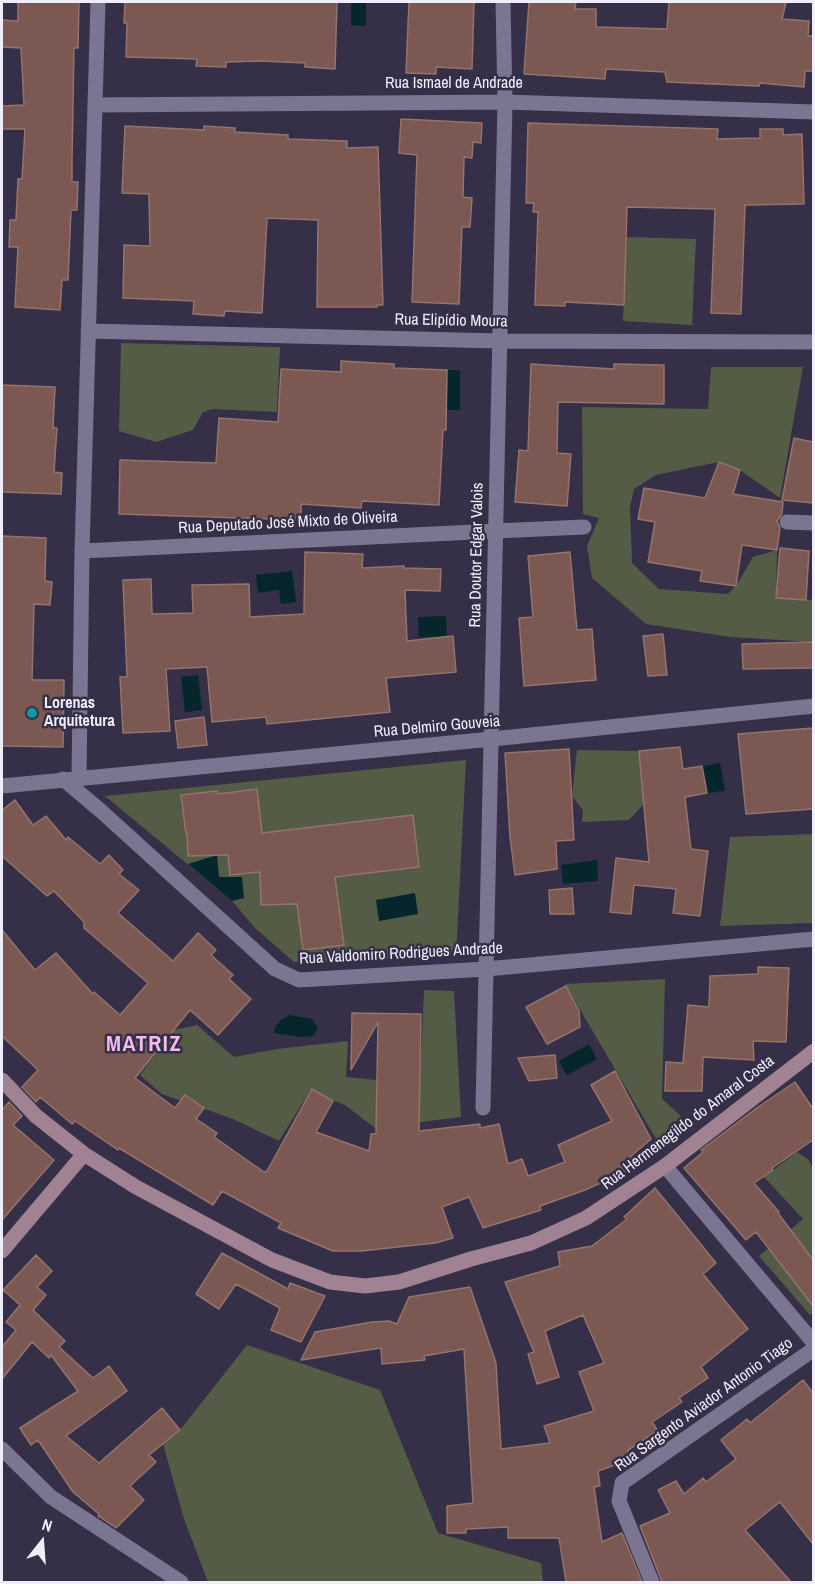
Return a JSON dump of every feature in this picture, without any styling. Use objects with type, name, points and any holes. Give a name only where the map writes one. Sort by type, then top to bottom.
[{"type":"street","points":[[79,778],[82,551],[98,2]]},
{"type":"street","name":"Rua Doutor Edgar Valois","points":[[483,1108],[505,102],[503,2]]},
{"type":"street","name":"Rua Ismael de Andrade","points":[[95,105],[505,102],[813,112]]},
{"type":"street","name":"Rua Elipídio Moura","points":[[88,331],[499,341],[813,342]]},
{"type":"street","points":[[787,522],[813,523]]},
{"type":"street","name":"Rua Deputado José Mixto de Oliveira","points":[[82,551],[584,526]]},
{"type":"street","name":"Rua Delmiro Gouveia","points":[[2,786],[492,740],[813,706]]},
{"type":"street","name":"Rua Valdomiro Rodrigues Andrade","points":[[63,780],[101,811],[275,969],[299,980],[486,969],[813,939]]},
{"type":"street","name":"Rua Hermenegildo do Amaral Costa","points":[[2,1080],[36,1116],[84,1154],[136,1187],[272,1260],[330,1282],[365,1286],[399,1282],[471,1258],[531,1243],[586,1218],[664,1166],[813,1051]]},
{"type":"street","points":[[2,1251],[7,1234],[84,1154]]},
{"type":"street","points":[[664,1166],[813,1342]]},
{"type":"street","name":"Rua Sargento Aviador Antonio Tiago","points":[[652,1582],[619,1501],[622,1484],[813,1349]]},
{"type":"street","points":[[2,1449],[51,1497],[181,1582]]},
{"type":"shaded area","points":[[351,2],[366,2],[366,26],[351,25]]},
{"type":"shaded area","points":[[626,237],[696,239],[692,325],[623,321]]},
{"type":"shaded area","points":[[121,343],[280,347],[277,412],[213,409],[203,412],[193,430],[156,442],[119,431]]},
{"type":"shaded area","points":[[711,367],[803,367],[780,498],[740,470],[719,462],[656,475],[634,489],[630,507],[632,563],[659,589],[728,594],[736,586],[753,557],[777,550],[776,598],[813,600],[813,642],[730,637],[646,624],[592,578],[587,546],[599,518],[583,514],[582,407],[708,409]]},
{"type":"shaded area","points":[[447,370],[460,370],[460,410],[446,410]]},
{"type":"shaded area","points":[[292,571],[296,602],[281,604],[279,590],[258,593],[256,575]]},
{"type":"shaded area","points":[[446,616],[447,636],[419,637],[418,617]]},
{"type":"shaded area","points":[[198,675],[202,710],[185,712],[181,677]]},
{"type":"shaded area","points":[[577,750],[639,751],[644,804],[629,820],[582,822],[583,810],[572,796]]},
{"type":"shaded area","points":[[466,760],[456,956],[294,962],[255,928],[232,901],[105,796]]},
{"type":"shaded area","points":[[720,763],[725,791],[707,793],[702,766]]},
{"type":"shaded area","points":[[813,834],[813,923],[720,926],[730,837]]},
{"type":"shaded area","points":[[217,855],[219,877],[242,877],[244,898],[232,901],[188,864]]},
{"type":"shaded area","points":[[597,860],[598,881],[563,884],[561,865]]},
{"type":"shaded area","points":[[415,893],[418,914],[379,921],[376,900]]},
{"type":"shaded area","points":[[665,979],[662,1099],[681,1116],[659,1144],[565,984]]},
{"type":"shaded area","points":[[424,990],[454,991],[461,1117],[375,1128],[345,1105],[310,1091],[279,1141],[233,1119],[162,1094],[140,1075],[174,1030],[197,1025],[234,1057],[277,1049],[348,1041],[346,1077],[376,1080],[379,1098],[419,1103]]},
{"type":"shaded area","points":[[289,1015],[312,1019],[318,1028],[313,1036],[302,1037],[274,1033],[275,1027]]},
{"type":"shaded area","points":[[589,1044],[597,1059],[567,1075],[559,1061]]},
{"type":"shaded area","points":[[797,1152],[809,1160],[813,1170],[813,1312],[810,1315],[759,1256],[803,1219],[764,1177]]},
{"type":"shaded area","points":[[247,1345],[380,1390],[438,1533],[541,1563],[543,1582],[208,1582],[184,1519],[163,1444],[180,1430]]},
{"type":"building","points":[[18,2],[79,2],[78,48],[74,48],[72,160],[72,182],[78,182],[77,210],[71,210],[68,280],[62,280],[60,310],[15,307],[18,247],[9,247],[10,220],[16,220],[18,179],[22,179],[25,129],[2,129],[2,106],[24,105],[21,48],[2,47],[2,20],[18,21]]},
{"type":"building","points":[[125,2],[337,2],[335,69],[305,67],[305,63],[261,61],[226,62],[226,67],[196,66],[197,59],[126,57]]},
{"type":"building","points":[[409,2],[474,2],[472,69],[436,67],[436,74],[406,73]]},
{"type":"building","points":[[529,2],[576,2],[575,9],[596,9],[596,27],[667,29],[669,2],[786,2],[782,19],[809,21],[808,36],[813,36],[813,71],[805,71],[804,87],[760,83],[759,86],[667,82],[665,72],[606,69],[605,79],[524,74]]},
{"type":"building","points":[[401,119],[482,123],[481,143],[473,142],[472,158],[464,157],[463,197],[472,198],[470,227],[462,227],[459,304],[412,302],[417,155],[399,153]]},
{"type":"building","points":[[528,123],[718,129],[717,139],[760,138],[760,129],[783,129],[783,135],[802,134],[804,204],[745,205],[741,314],[711,313],[715,209],[627,207],[624,305],[565,302],[565,306],[535,305],[538,212],[533,212],[534,203],[526,203]]},
{"type":"building","points":[[125,126],[204,130],[204,126],[235,128],[235,132],[288,135],[288,139],[347,141],[347,148],[378,147],[383,305],[377,305],[377,307],[317,307],[318,220],[267,218],[262,313],[225,311],[224,316],[193,314],[194,301],[123,298],[124,245],[150,246],[149,194],[122,193]]},
{"type":"building","points":[[341,361],[394,364],[394,368],[447,370],[446,430],[443,430],[439,505],[362,501],[361,508],[301,504],[301,520],[119,514],[120,460],[216,463],[219,418],[278,422],[281,369],[341,372]]},
{"type":"building","points":[[531,364],[614,369],[614,364],[664,365],[664,404],[558,402],[557,453],[571,454],[567,506],[515,502],[519,450],[528,451]]},
{"type":"building","points":[[2,385],[55,387],[53,428],[57,428],[54,472],[62,473],[61,494],[2,492]]},
{"type":"building","points":[[794,438],[813,442],[813,503],[782,500]]},
{"type":"building","points":[[719,462],[740,470],[733,494],[783,502],[782,514],[777,521],[780,528],[777,550],[742,545],[736,586],[700,581],[702,571],[648,562],[655,522],[638,519],[644,488],[705,498]]},
{"type":"building","points":[[2,536],[46,538],[45,581],[52,582],[50,605],[34,604],[32,680],[64,680],[63,747],[2,746]]},
{"type":"building","points":[[780,548],[809,551],[806,600],[776,598]]},
{"type":"building","points":[[305,552],[363,554],[362,568],[404,566],[404,568],[441,569],[440,591],[405,590],[407,641],[453,636],[456,672],[386,678],[390,712],[267,724],[266,717],[212,722],[207,667],[166,669],[170,731],[123,733],[120,677],[127,677],[123,580],[151,579],[152,614],[193,613],[192,585],[249,584],[250,617],[304,614]]},
{"type":"building","points":[[570,552],[577,630],[592,629],[596,680],[524,686],[519,618],[533,617],[528,556]]},
{"type":"building","points":[[663,634],[667,675],[648,676],[643,636]]},
{"type":"building","points":[[813,642],[813,668],[743,669],[742,644]]},
{"type":"building","points":[[204,717],[207,745],[178,748],[175,721]]},
{"type":"building","points":[[813,728],[813,809],[746,814],[738,734]]},
{"type":"building","points":[[680,747],[683,769],[702,766],[707,793],[685,797],[691,849],[708,851],[700,916],[673,913],[676,889],[634,885],[631,914],[610,912],[616,858],[649,862],[639,751]]},
{"type":"building","points":[[569,749],[574,840],[556,841],[557,869],[515,875],[510,837],[505,753]]},
{"type":"building","points":[[257,789],[262,833],[413,815],[419,867],[335,877],[344,945],[303,950],[297,904],[261,905],[260,872],[230,875],[228,855],[188,856],[181,795],[217,791],[218,794]]},
{"type":"building","points":[[15,800],[33,825],[46,816],[66,840],[68,837],[100,864],[109,855],[123,870],[119,874],[139,890],[118,913],[173,961],[198,933],[216,950],[211,955],[233,975],[229,979],[251,999],[218,1035],[190,1010],[135,1078],[175,1108],[185,1095],[204,1108],[196,1119],[217,1133],[214,1137],[264,1172],[267,1171],[312,1089],[333,1101],[316,1132],[369,1151],[371,1134],[376,1134],[378,1022],[351,1070],[352,1013],[421,1014],[419,1131],[480,1124],[480,1128],[499,1124],[508,1164],[522,1159],[528,1176],[565,1162],[558,1145],[612,1121],[591,1085],[615,1071],[651,1139],[630,1157],[638,1166],[585,1190],[540,1206],[541,1210],[483,1228],[469,1197],[442,1207],[453,1238],[435,1243],[361,1251],[333,1251],[278,1228],[281,1223],[222,1191],[213,1205],[119,1148],[118,1150],[75,1121],[72,1124],[40,1097],[36,1102],[22,1087],[38,1070],[2,1036],[2,930],[35,970],[56,953],[93,994],[94,992],[120,1015],[148,983],[84,928],[84,922],[54,891],[47,896],[2,856],[2,810]]},
{"type":"building","points":[[572,888],[574,914],[550,914],[549,890]]},
{"type":"building","points":[[758,967],[789,968],[786,1042],[753,1041],[754,1060],[703,1057],[702,1091],[665,1091],[666,1062],[683,1063],[688,1005],[709,1007],[710,976],[758,974]]},
{"type":"building","points":[[566,986],[579,1011],[580,1027],[547,1044],[526,1007]]},
{"type":"building","points":[[555,1055],[557,1078],[529,1081],[518,1058]]},
{"type":"building","points":[[795,1082],[813,1109],[813,1140],[754,1183],[779,1212],[813,1260],[813,1306],[756,1232],[746,1240],[684,1168],[703,1152],[701,1150]]},
{"type":"building","points":[[9,1102],[22,1116],[13,1125],[54,1160],[2,1220],[2,1110]]},
{"type":"building","points":[[655,1188],[716,1263],[703,1274],[748,1329],[701,1367],[708,1378],[679,1398],[682,1402],[652,1422],[658,1431],[628,1450],[632,1459],[598,1471],[600,1486],[594,1487],[602,1542],[622,1533],[642,1582],[566,1582],[559,1538],[508,1538],[508,1527],[466,1529],[466,1533],[447,1533],[447,1506],[473,1503],[464,1349],[424,1356],[425,1360],[382,1364],[381,1348],[301,1360],[315,1332],[372,1322],[389,1321],[397,1324],[409,1297],[470,1287],[496,1363],[501,1449],[550,1443],[544,1426],[594,1411],[579,1372],[604,1363],[583,1315],[545,1331],[559,1377],[537,1384],[528,1354],[534,1352],[505,1282],[560,1266],[558,1252],[592,1246],[627,1219],[624,1217]]},
{"type":"building","points":[[222,1253],[288,1289],[290,1283],[325,1296],[301,1342],[271,1330],[280,1308],[236,1284],[219,1309],[196,1294]]},
{"type":"building","points":[[36,1255],[52,1271],[37,1287],[46,1295],[33,1310],[65,1341],[59,1347],[93,1378],[109,1366],[127,1391],[66,1436],[99,1463],[162,1408],[180,1430],[149,1455],[156,1462],[130,1486],[144,1500],[116,1528],[98,1516],[99,1514],[73,1492],[38,1440],[31,1445],[20,1428],[78,1391],[51,1355],[49,1358],[32,1342],[2,1379],[2,1347],[16,1330],[6,1322],[20,1305],[3,1290]]},
{"type":"building","points":[[803,1380],[813,1393],[813,1544],[780,1502],[745,1530],[791,1582],[662,1582],[640,1526],[670,1513],[658,1490],[676,1481],[684,1494],[703,1478],[706,1482],[736,1459],[721,1440],[747,1419],[750,1423]]},
{"type":"place","name":"Lorenas Arquitetura","points":[[32,713]]},
{"type":"district","name":"MATRIZ","points":[[144,1045]]}]
